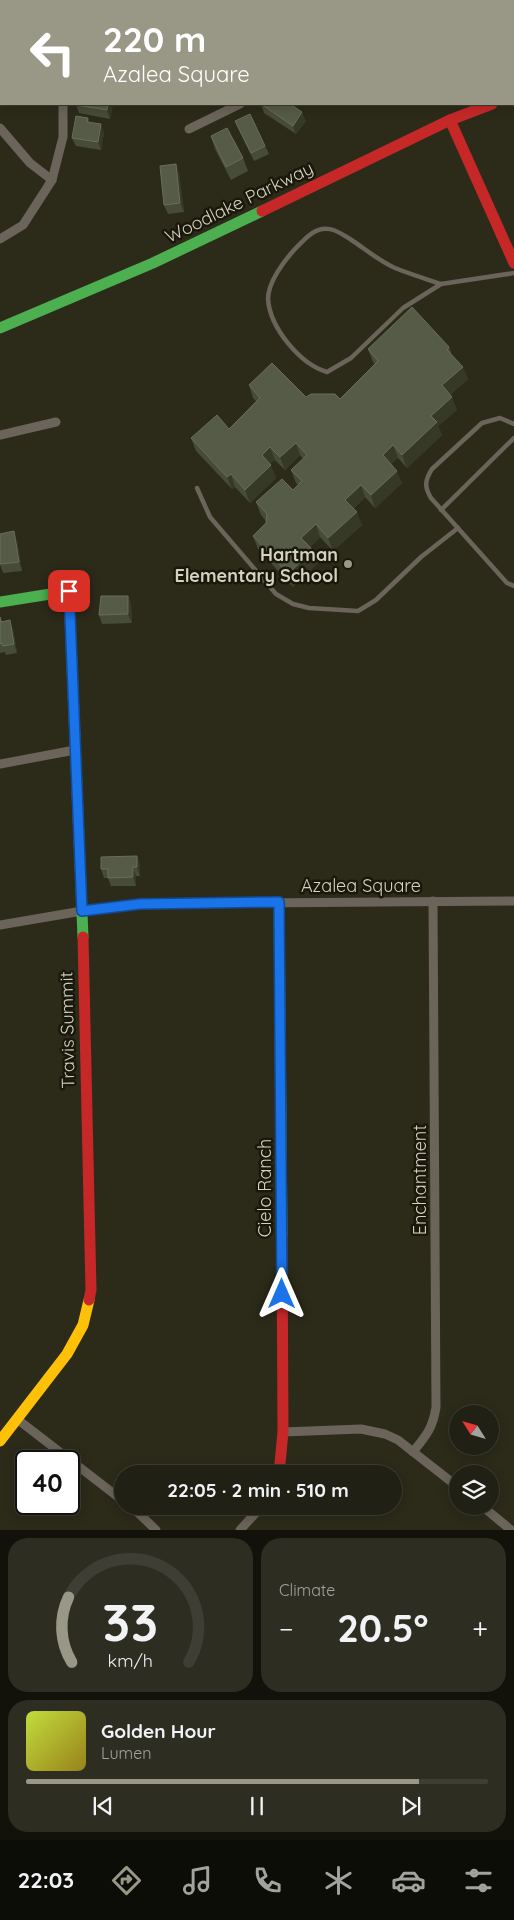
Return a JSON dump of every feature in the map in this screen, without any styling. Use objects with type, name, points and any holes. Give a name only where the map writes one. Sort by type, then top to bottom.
[{"type":"street","points":[[0,239],[23,225],[52,180],[64,137],[63,105]]},
{"type":"street","points":[[189,128],[238,105]]},
{"type":"street","name":"Woodlake Parkway","points":[[0,328],[153,263],[450,120],[489,105]]},
{"type":"street","points":[[450,120],[514,263]]},
{"type":"street","points":[[0,128],[30,163],[52,180]]},
{"type":"street","points":[[0,435],[56,422]]},
{"type":"street","name":"Travis Summit","points":[[0,602],[69,591],[82,911],[91,1290],[83,1325],[67,1354],[0,1441]]},
{"type":"street","points":[[0,764],[75,750]]},
{"type":"street","name":"Enchantment","points":[[413,1452],[427,1436],[434,1423],[436,1407],[433,901]]},
{"type":"street","name":"Azalea Square","points":[[0,925],[82,911],[140,904],[514,901]]},
{"type":"street","name":"Cielo Ranch","points":[[279,902],[283,1432],[280,1465]]},
{"type":"street","points":[[17,1419],[114,1494]]},
{"type":"street","points":[[283,1432],[374,1430],[398,1440],[449,1480]]},
{"type":"street","points":[[140,1515],[156,1530]]},
{"type":"street","points":[[240,1530],[254,1515]]},
{"type":"street","points":[[493,1515],[511,1530]]},
{"type":"lane","points":[[442,284],[393,268],[337,231],[322,229],[304,239],[281,263],[268,298],[275,322],[285,339],[300,357],[314,368],[327,372],[351,358],[404,308],[442,284],[514,273]]},
{"type":"lane","points":[[514,424],[500,418],[482,423],[432,469],[426,478],[425,489],[441,510],[507,583],[514,586]]},
{"type":"lane","points":[[441,510],[514,438]]},
{"type":"lane","points":[[197,488],[210,517],[276,594],[293,604],[309,608],[358,611],[376,600],[421,557],[458,528]]},
{"type":"building","points":[[76,105],[108,105],[107,110]]},
{"type":"building","points":[[262,105],[292,105],[302,112],[293,126]]},
{"type":"building","points":[[250,114],[265,146],[251,153],[235,121]]},
{"type":"building","points":[[76,116],[88,118],[87,122],[101,124],[98,142],[72,138]]},
{"type":"building","points":[[227,128],[243,158],[226,167],[211,136]]},
{"type":"building","points":[[176,164],[180,203],[164,205],[160,166]]},
{"type":"building","name":"Hartman Elementary School","points":[[412,307],[449,347],[447,350],[463,367],[442,385],[452,397],[431,416],[437,422],[402,455],[393,445],[383,455],[397,471],[371,495],[361,485],[345,500],[357,512],[328,538],[316,524],[301,538],[313,550],[288,574],[253,536],[266,523],[267,514],[256,502],[282,479],[293,490],[302,481],[291,470],[307,455],[296,443],[280,457],[270,447],[262,455],[271,465],[245,490],[231,474],[227,477],[191,438],[217,415],[229,429],[260,398],[249,385],[272,363],[306,397],[311,394],[335,394],[340,399],[378,361],[368,349]]},
{"type":"building","points":[[14,531],[19,562],[0,564],[0,534]]},
{"type":"building","points":[[101,596],[128,596],[128,614],[99,615]]},
{"type":"building","points":[[0,617],[1,622],[10,620],[14,644],[3,646],[2,643],[0,644]]},
{"type":"building","points":[[137,856],[137,867],[133,867],[133,877],[108,878],[108,869],[101,869],[101,857]]},
{"type":"traffic: fast","points":[[0,328],[153,263],[262,211]]},
{"type":"traffic: fast","points":[[0,602],[69,591],[83,937]]},
{"type":"traffic: fast","points":[[279,902],[282,1234]]},
{"type":"traffic: slow","points":[[0,1441],[67,1354],[83,1325],[89,1300]]},
{"type":"traffic: jam","points":[[262,211],[450,120],[489,105]]},
{"type":"traffic: jam","points":[[450,120],[514,263]]},
{"type":"traffic: jam","points":[[83,937],[91,1290],[89,1300]]},
{"type":"traffic: jam","points":[[280,1465],[283,1432],[282,1234]]},
{"type":"place","name":"Hartman Elementary School","points":[[348,564]]},
{"type":"route","points":[[69,591],[82,911],[140,904],[279,902],[282,1294]]}]
